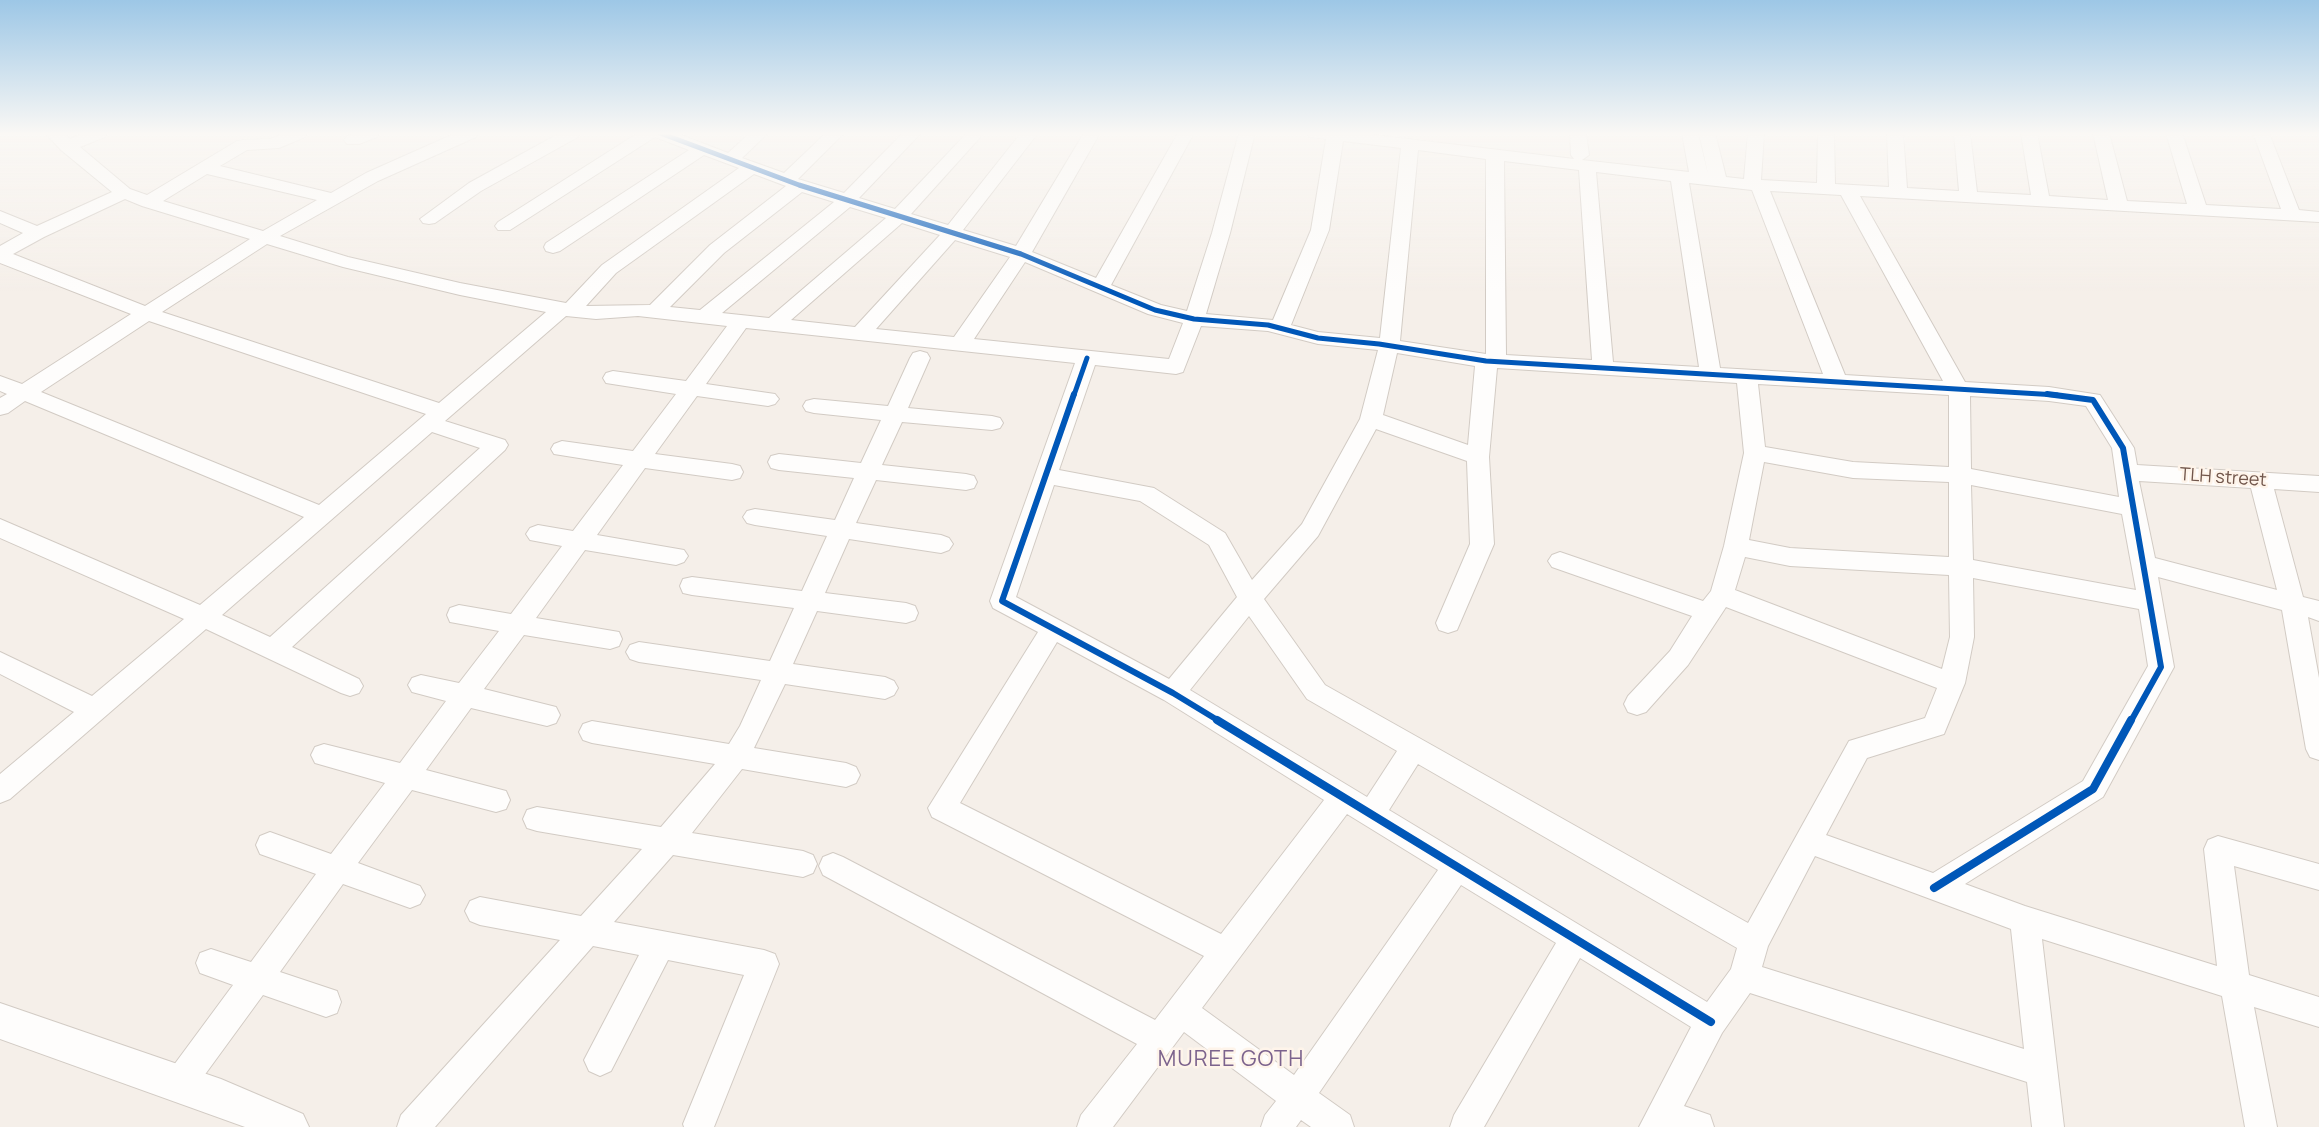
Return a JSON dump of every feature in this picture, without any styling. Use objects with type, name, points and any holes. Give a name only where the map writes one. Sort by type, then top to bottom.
[{"type":"street","points":[[115,186],[124,193],[148,202],[342,262],[566,310],[596,313],[638,310],[1176,367],[1194,319],[1221,233],[1233,186]]},
{"type":"street","points":[[148,202],[175,186]]},
{"type":"street","points":[[278,186],[334,199]]},
{"type":"street","points":[[0,408],[265,237],[357,186]]},
{"type":"street","points":[[429,218],[478,186]]},
{"type":"street","points":[[504,226],[567,186]]},
{"type":"street","points":[[553,247],[645,186]]},
{"type":"street","points":[[0,791],[436,418],[566,310],[610,269],[726,186]]},
{"type":"street","points":[[654,312],[717,249],[789,186]]},
{"type":"street","points":[[804,186],[898,217],[1021,254],[1155,310],[1194,319],[1268,325],[1318,338],[1389,346],[1491,362],[2049,394],[2093,400],[2123,448],[2161,666],[2093,789],[1934,888]]},
{"type":"street","points":[[704,317],[847,200],[861,186]]},
{"type":"street","points":[[774,324],[898,217],[927,186]]},
{"type":"street","points":[[860,334],[952,232],[989,186]]},
{"type":"street","points":[[960,344],[1021,254],[1061,186]]},
{"type":"street","points":[[1101,286],[1157,186]]},
{"type":"street","points":[[1280,328],[1320,230],[1327,186]]},
{"type":"street","points":[[1174,693],[1250,598],[1310,530],[1371,419],[1389,346],[1406,186]]},
{"type":"street","points":[[1448,623],[1482,544],[1483,532],[1478,457],[1491,362],[1494,186]]},
{"type":"street","points":[[1586,186],[1603,369]]},
{"type":"street","points":[[1680,186],[1711,375]]},
{"type":"street","points":[[1756,186],[1837,382]]},
{"type":"street","points":[[1766,186],[2319,217]]},
{"type":"street","points":[[1898,186],[1898,193]]},
{"type":"street","points":[[1968,186],[1969,197]]},
{"type":"street","points":[[2038,186],[2040,201]]},
{"type":"street","points":[[2114,186],[2119,206]]},
{"type":"street","points":[[2190,186],[2198,210]]},
{"type":"street","points":[[2281,186],[2292,215]]},
{"type":"street","points":[[1698,1127],[1658,1121],[1711,1022],[1744,976],[1754,942],[1858,749],[1936,726],[1952,683],[1962,637],[1959,390],[1847,190]]},
{"type":"street","points":[[0,255],[37,233],[124,193]]},
{"type":"street","points":[[0,216],[37,233]]},
{"type":"street","points":[[0,255],[148,314],[436,418],[498,445],[272,650]]},
{"type":"street","points":[[179,1084],[741,321]]},
{"type":"street","points":[[414,1127],[700,804],[735,756],[750,732],[920,358]]},
{"type":"street","points":[[1087,358],[1002,602],[1174,693],[1711,1022]]},
{"type":"street","points":[[1637,704],[1679,658],[1715,604],[1736,546],[1756,453],[1747,377]]},
{"type":"street","points":[[613,378],[768,399]]},
{"type":"street","points":[[0,383],[322,515]]},
{"type":"street","points":[[814,406],[992,423]]},
{"type":"street","points":[[1371,419],[1478,457]]},
{"type":"street","points":[[562,449],[732,472]]},
{"type":"street","points":[[1756,453],[1853,470],[1960,475],[2132,508]]},
{"type":"street","points":[[780,462],[966,482]]},
{"type":"street","name":"TLH street","points":[[2127,472],[2319,484]]},
{"type":"street","points":[[1046,476],[1146,494],[1218,539],[1250,598],[1316,692],[1754,942]]},
{"type":"street","points":[[2261,481],[2292,604],[2319,749]]},
{"type":"street","points":[[755,517],[940,544]]},
{"type":"street","points":[[0,528],[203,617],[350,686]]},
{"type":"street","points":[[538,534],[676,556]]},
{"type":"street","points":[[1736,546],[1790,557],[1961,567],[2151,602]]},
{"type":"street","points":[[1560,561],[1715,604],[1952,683]]},
{"type":"street","points":[[2144,564],[2319,611]]},
{"type":"street","points":[[692,586],[906,613]]},
{"type":"street","points":[[459,614],[610,639]]},
{"type":"street","points":[[1053,628],[942,808],[1226,952]]},
{"type":"street","points":[[639,652],[885,688]]},
{"type":"street","points":[[0,662],[95,710]]},
{"type":"street","points":[[421,685],[548,715]]},
{"type":"street","points":[[592,732],[846,774]]},
{"type":"street","points":[[1372,814],[1414,748]]},
{"type":"street","points":[[324,755],[496,800]]},
{"type":"street","points":[[1093,1127],[1343,797]]},
{"type":"street","points":[[537,819],[803,864]]},
{"type":"street","points":[[1809,841],[2025,920],[2319,1012]]},
{"type":"street","points":[[270,844],[410,895]]},
{"type":"street","points":[[2261,1127],[2234,985],[2218,849],[2319,878]]},
{"type":"street","points":[[833,866],[1160,1039]]},
{"type":"street","points":[[1277,1127],[1457,867]]},
{"type":"street","points":[[480,911],[764,964],[699,1124]]},
{"type":"street","points":[[2025,920],[2048,1127]]},
{"type":"street","points":[[1466,1127],[1575,938]]},
{"type":"street","points":[[600,1060],[660,945]]},
{"type":"street","points":[[211,963],[326,1002]]},
{"type":"street","points":[[1744,976],[2042,1071]]},
{"type":"street","points":[[1181,1011],[1338,1127]]},
{"type":"street","points":[[0,1022],[221,1098],[290,1127]]},
{"type":"cycle path","points":[[801,186],[1021,254],[1155,310],[1194,319],[1268,325],[1318,338],[1379,344],[1486,361],[2049,394],[2093,400],[2123,448],[2161,667],[2093,789],[1934,888]]},
{"type":"cycle path","points":[[1087,358],[1002,601],[1173,693],[1711,1022]]},
{"type":"district","name":"MUREE GOTH","points":[[1231,1060]]}]
